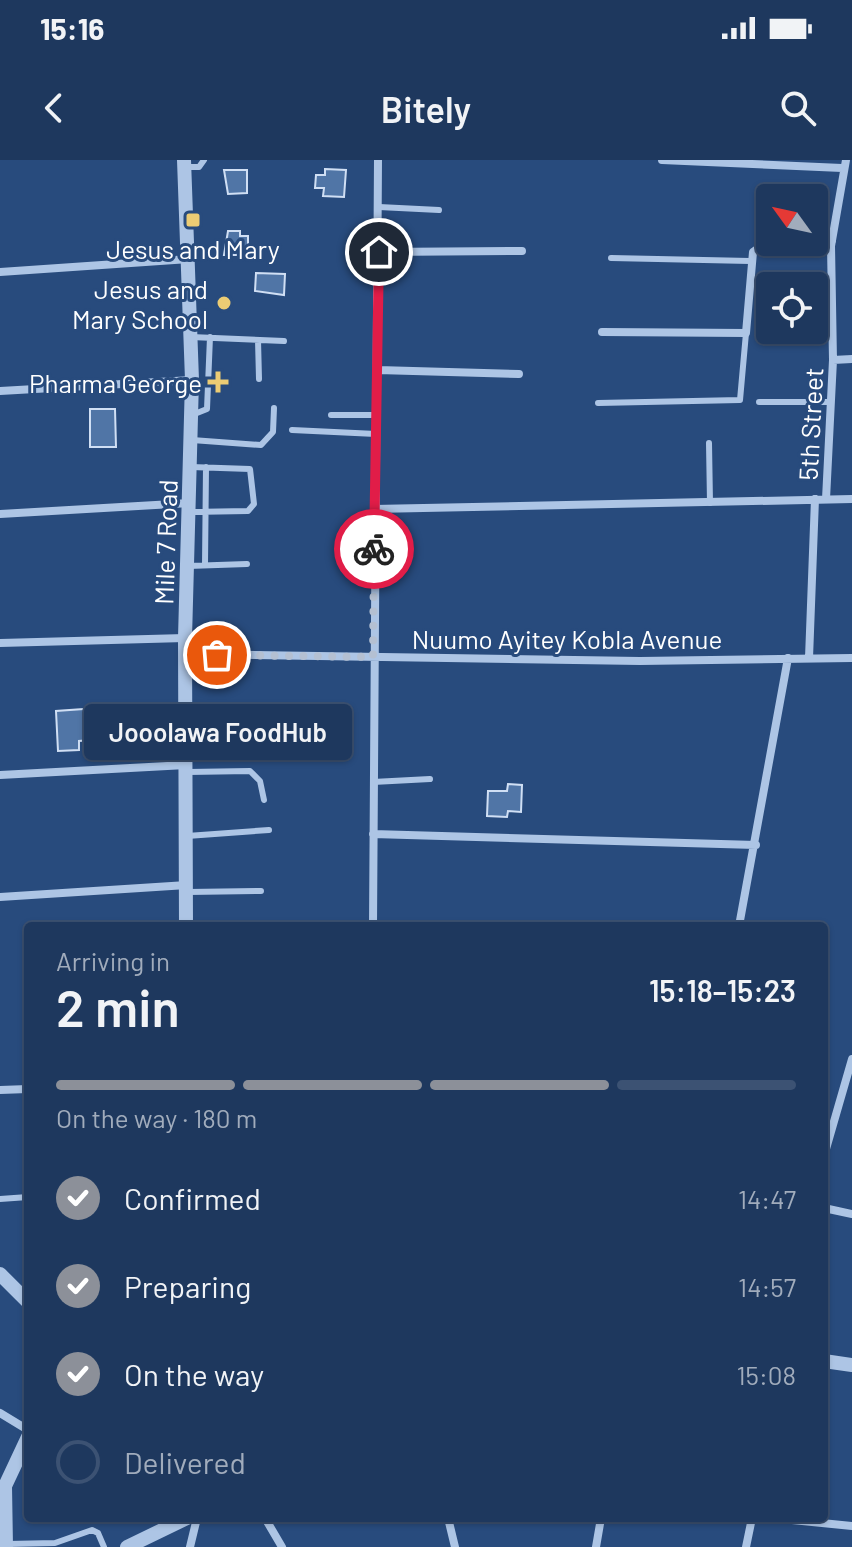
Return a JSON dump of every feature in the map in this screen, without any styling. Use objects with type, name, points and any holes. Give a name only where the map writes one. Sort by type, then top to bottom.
[{"type":"street","points":[[373,922],[378,160]]},
{"type":"street","points":[[662,160],[844,164]]},
{"type":"street","name":"Mile 7 Road","points":[[184,163],[190,259],[192,440],[198,467],[197,533],[188,566],[185,638],[186,922]]},
{"type":"street","name":"5th Street","points":[[826,499],[833,360],[832,241],[844,164]]},
{"type":"street","points":[[828,241],[832,241]]},
{"type":"street","points":[[379,252],[522,251]]},
{"type":"street","points":[[602,332],[746,333],[750,261],[756,251]]},
{"type":"street","points":[[0,272],[190,259]]},
{"type":"street","points":[[833,360],[852,359]]},
{"type":"street","points":[[378,370],[519,374]]},
{"type":"street","points":[[0,391],[192,380]]},
{"type":"street","points":[[809,658],[815,499]]},
{"type":"street","points":[[374,509],[852,499]]},
{"type":"street","points":[[0,514],[195,509]]},
{"type":"street","points":[[0,643],[185,638]]},
{"type":"street","name":"Nuumo Ayitey Kobla Avenue","points":[[186,654],[640,661],[852,658]]},
{"type":"street","points":[[740,922],[788,658]]},
{"type":"street","points":[[0,775],[186,769]]},
{"type":"street","points":[[373,834],[756,845]]},
{"type":"street","points":[[0,897],[187,888]]},
{"type":"street","points":[[828,1142],[852,1059]]},
{"type":"street","points":[[0,1090],[24,1089]]},
{"type":"street","points":[[828,1209],[852,1214]]},
{"type":"street","points":[[0,1274],[24,1298]]},
{"type":"street","points":[[828,1362],[852,1365]]},
{"type":"street","points":[[0,1413],[24,1428]]},
{"type":"street","points":[[6,1546],[5,1486],[24,1446]]},
{"type":"street","points":[[127,1547],[179,1522]]},
{"type":"street","points":[[190,1547],[196,1522]]},
{"type":"street","points":[[267,1522],[282,1547]]},
{"type":"street","points":[[449,1522],[455,1547]]},
{"type":"street","points":[[596,1547],[600,1522]]},
{"type":"street","points":[[746,1547],[751,1522]]},
{"type":"street","points":[[812,1522],[852,1526]]},
{"type":"lane","points":[[184,163],[199,167],[204,160]]},
{"type":"lane","points":[[379,207],[439,210]]},
{"type":"lane","points":[[611,258],[750,261]]},
{"type":"lane","points":[[598,403],[740,400],[746,333]]},
{"type":"lane","points":[[191,337],[284,341]]},
{"type":"lane","points":[[192,415],[207,409],[210,337]]},
{"type":"lane","points":[[258,340],[259,379]]},
{"type":"lane","points":[[759,402],[831,402]]},
{"type":"lane","points":[[192,440],[261,445],[273,432],[274,408]]},
{"type":"lane","points":[[331,415],[377,415]]},
{"type":"lane","points":[[292,430],[376,434]]},
{"type":"lane","points":[[709,443],[710,503]]},
{"type":"lane","points":[[195,509],[248,511],[254,504],[250,469],[198,467]]},
{"type":"lane","points":[[197,533],[205,565]]},
{"type":"lane","points":[[188,566],[247,564]]},
{"type":"lane","points":[[186,769],[250,771],[260,781],[264,800]]},
{"type":"lane","points":[[373,782],[430,779]]},
{"type":"lane","points":[[187,836],[269,830]]},
{"type":"lane","points":[[187,888],[261,891]]},
{"type":"lane","points":[[0,1199],[24,1197]]},
{"type":"lane","points":[[6,1546],[55,1543],[92,1530],[98,1533],[104,1547]]},
{"type":"building","points":[[325,169],[346,170],[344,197],[323,196],[324,188],[315,188],[316,175],[325,175]]},
{"type":"building","points":[[224,170],[247,170],[247,193],[228,194]]},
{"type":"building","points":[[228,231],[240,231],[240,236],[248,236],[248,255],[224,255]]},
{"type":"building","points":[[256,273],[285,274],[284,295],[255,291]]},
{"type":"building","points":[[90,409],[115,409],[116,447],[90,447]]},
{"type":"building","points":[[126,706],[128,737],[79,741],[79,750],[58,751],[56,711]]},
{"type":"building","points":[[508,784],[522,785],[521,812],[508,811],[507,817],[487,816],[488,791],[507,791]]},
{"type":"way so far","points":[[217,655],[373,657],[374,549]]},
{"type":"place","name":"Jesus and Mary","points":[[193,220]]},
{"type":"place","name":"Jesus and Mary School","points":[[224,303]]},
{"type":"place","name":"Pharma George","points":[[218,382]]},
{"type":"place","name":"Jooolawa FoodHub","points":[[217,655]]},
{"type":"route","points":[[374,549],[379,252]]}]
